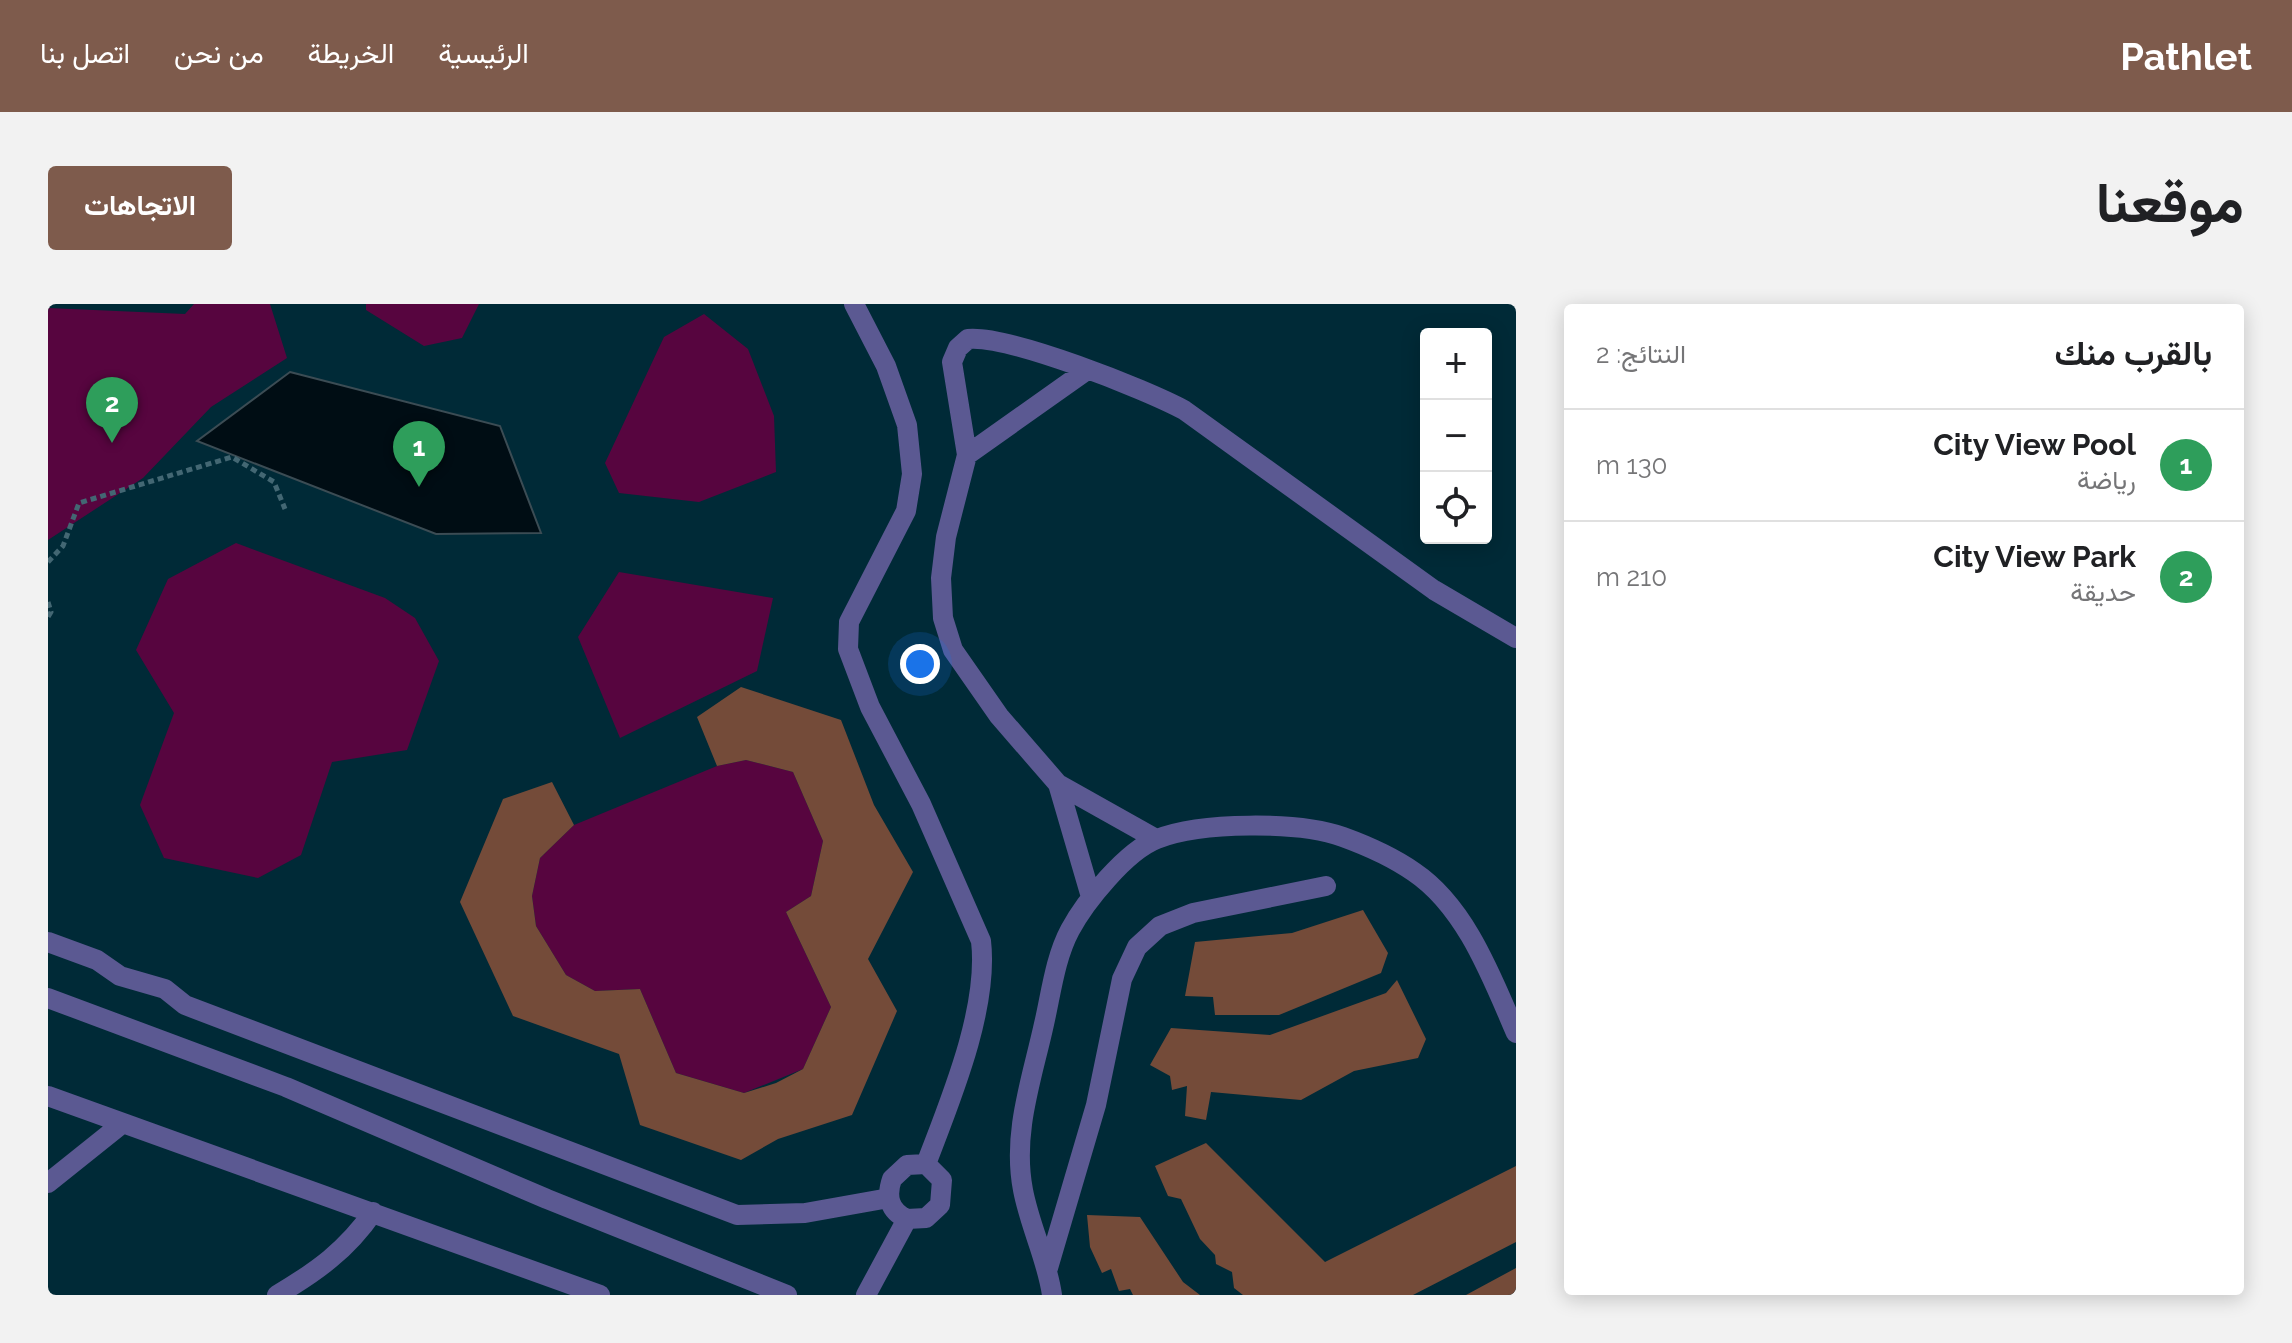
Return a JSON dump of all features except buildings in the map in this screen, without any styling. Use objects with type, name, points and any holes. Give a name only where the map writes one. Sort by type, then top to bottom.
[{"type":"street","points":[[854,304],[886,366],[907,425],[912,474],[906,511],[849,622],[848,649],[870,707],[943,852],[981,941],[983,955],[974,1018],[926,1164]]},
{"type":"street","points":[[1156,839],[1058,784],[999,716],[953,650],[943,618],[941,578],[944,551],[967,455],[952,362],[958,348],[968,339],[998,341],[1152,392],[1184,410],[1434,590],[1516,638]]},
{"type":"street","points":[[967,455],[1087,370]]},
{"type":"street","points":[[1058,784],[1091,897]]},
{"type":"street","points":[[1052,1295],[1048,1268],[1034,1235],[1023,1190],[1018,1155],[1021,1121],[1068,933],[1091,897],[1156,839],[1198,830],[1297,828],[1341,836],[1414,872],[1461,920],[1490,972],[1516,1033]]},
{"type":"street","points":[[1048,1268],[1096,1105],[1122,979],[1137,947],[1160,926],[1193,913],[1326,886]]},
{"type":"street","points":[[48,942],[97,960],[120,976],[165,989],[185,1005],[355,1072],[418,1091],[737,1215],[805,1213],[889,1198]]},
{"type":"street","points":[[48,998],[286,1087],[547,1199],[787,1295]]},
{"type":"street","points":[[48,1096],[600,1295]]},
{"type":"street","points":[[48,1183],[123,1123]]},
{"type":"street","points":[[912,1163],[926,1164],[942,1180],[943,1199],[926,1218],[907,1219],[893,1210],[889,1198],[896,1173],[912,1163]]},
{"type":"street","points":[[277,1295],[322,1268],[349,1246],[373,1212]]},
{"type":"street","points":[[866,1295],[907,1219]]},
{"type":"path","points":[[48,562],[63,546],[79,503],[232,457],[274,482],[285,509]]},
{"type":"path","points":[[48,602],[48,617]]},
{"type":"shaded area","points":[[194,304],[270,304],[287,358],[211,407],[143,478],[48,540],[48,308],[185,314]]},
{"type":"shaded area","points":[[366,304],[479,304],[462,338],[424,346],[366,310]]},
{"type":"shaded area","points":[[704,314],[748,349],[774,416],[776,472],[699,502],[619,493],[605,463],[664,337]]},
{"type":"shaded area","points":[[290,372],[500,426],[541,533],[436,534],[197,441]]},
{"type":"shaded area","points":[[236,543],[385,598],[415,618],[439,661],[407,750],[332,762],[301,855],[258,878],[164,858],[140,805],[174,713],[136,650],[168,579]]},
{"type":"shaded area","points":[[619,572],[773,598],[757,671],[620,738],[578,637]]},
{"type":"shaded area","points":[[746,760],[793,772],[823,841],[811,896],[786,912],[831,1007],[803,1069],[744,1093],[676,1073],[640,989],[595,991],[566,975],[536,926],[532,896],[540,858],[574,825],[717,766]]},
{"type":"place","name":"City View Park","points":[[112,443]]},
{"type":"place","name":"City View Pool","points":[[419,487]]}]
